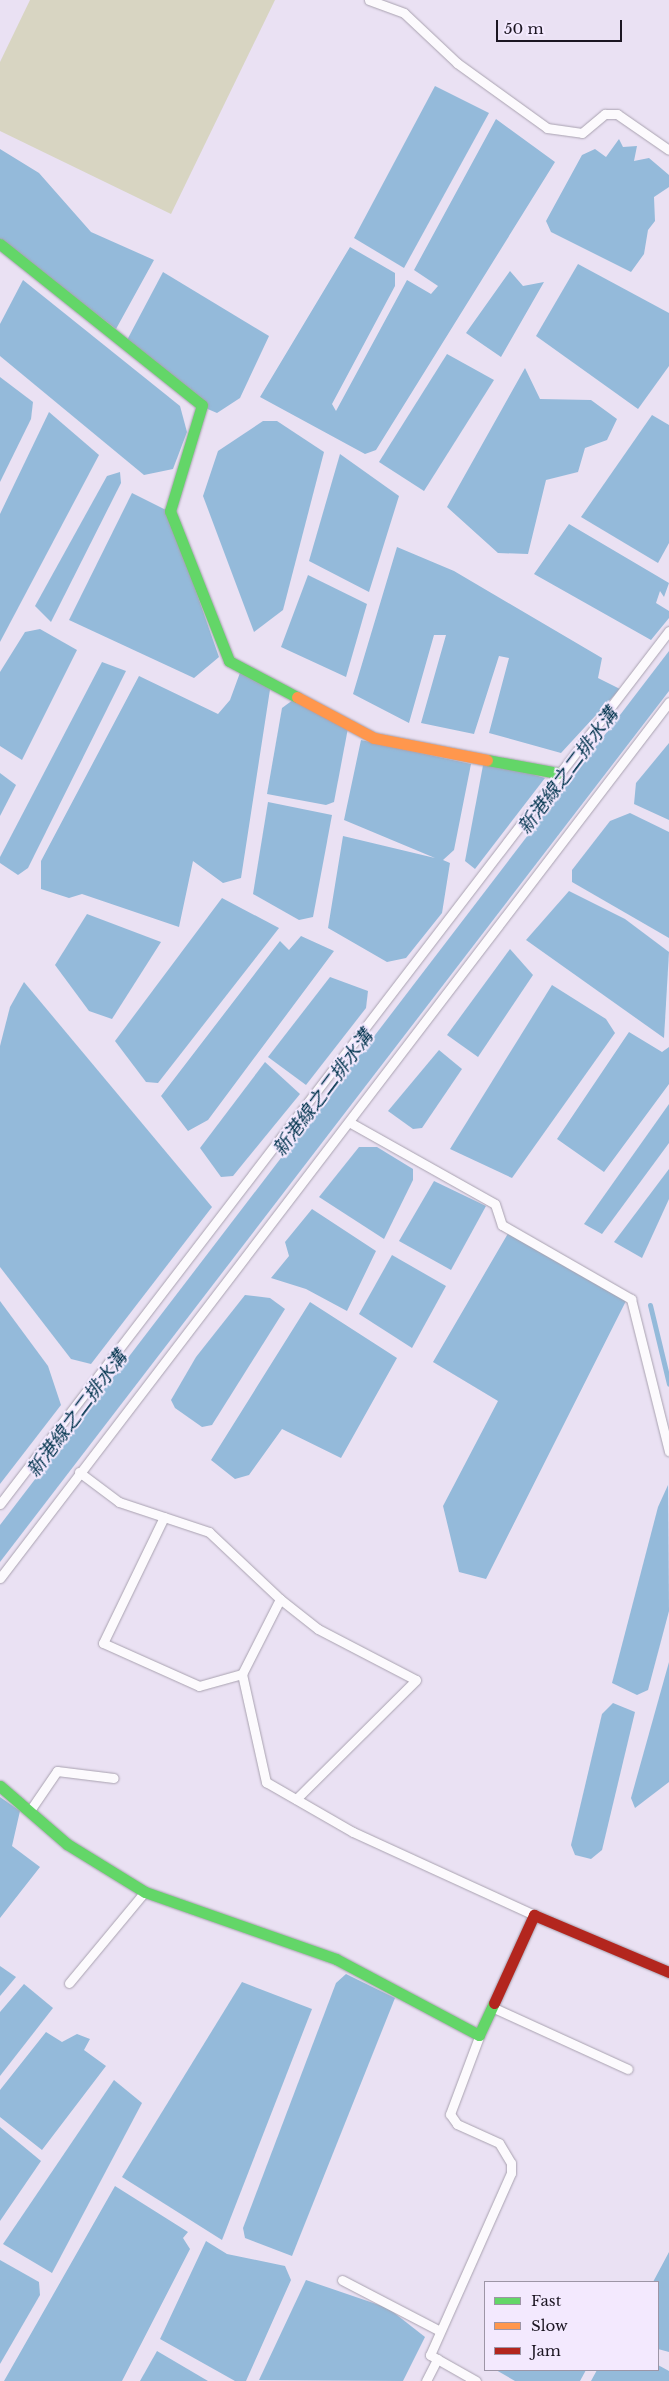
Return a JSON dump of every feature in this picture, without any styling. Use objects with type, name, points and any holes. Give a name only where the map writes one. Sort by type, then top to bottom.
[{"type":"street","points":[[0,244],[202,405],[170,511],[229,661],[374,738],[558,773]]},
{"type":"street","points":[[0,1786],[28,1813],[67,1844],[145,1892],[336,1959],[479,2035],[534,1915],[669,1972]]},
{"type":"lane","points":[[369,0],[404,13],[457,63],[547,128],[582,133],[604,114],[618,114],[669,150]]},
{"type":"lane","points":[[0,1504],[558,773],[669,631]]},
{"type":"lane","points":[[0,1578],[79,1472],[669,702]]},
{"type":"lane","points":[[349,1122],[495,1204],[502,1225],[630,1299],[669,1451]]},
{"type":"lane","points":[[79,1472],[119,1502],[209,1532],[280,1599],[318,1629],[416,1680],[296,1798]]},
{"type":"lane","points":[[164,1517],[103,1643],[199,1686],[242,1674]]},
{"type":"lane","points":[[280,1599],[242,1674],[266,1782],[353,1832],[534,1915]]},
{"type":"lane","points":[[28,1813],[57,1771],[114,1778]]},
{"type":"lane","points":[[69,1984],[145,1892]]},
{"type":"lane","points":[[491,2006],[628,2068]]},
{"type":"lane","points":[[476,2381],[430,2355],[511,2173],[511,2163],[498,2144],[457,2124],[450,2114],[479,2035]]},
{"type":"lane","points":[[342,2280],[440,2331]]},
{"type":"lane","points":[[426,2381],[437,2359]]},
{"type":"shaded area","points":[[30,0],[275,0],[171,214],[0,131],[0,62]]},
{"type":"water","points":[[435,86],[489,113],[404,268],[354,238]]},
{"type":"water","points":[[496,119],[555,162],[376,450],[365,454],[260,397],[350,247],[395,273],[395,286],[332,404],[336,411],[407,280],[431,294],[438,286],[414,270]]},
{"type":"water","points":[[619,139],[623,147],[637,146],[634,161],[649,158],[669,175],[669,187],[654,197],[655,221],[648,230],[644,254],[631,272],[551,232],[546,221],[582,155],[595,149],[606,157]]},
{"type":"water","points":[[0,149],[39,173],[91,232],[154,260],[116,329],[0,240]]},
{"type":"water","points":[[578,264],[669,313],[669,366],[638,409],[536,336]]},
{"type":"water","points":[[510,271],[523,286],[544,282],[501,357],[466,333]]},
{"type":"water","points":[[163,272],[269,336],[240,398],[217,413],[203,407],[126,342]]},
{"type":"water","points":[[23,280],[180,406],[187,432],[173,469],[144,475],[0,356],[0,324]]},
{"type":"water","points":[[447,354],[494,380],[424,491],[379,462]]},
{"type":"water","points":[[525,368],[540,399],[591,400],[617,419],[607,440],[585,448],[578,472],[546,480],[528,554],[498,553],[447,507]]},
{"type":"water","points":[[0,377],[33,402],[31,419],[0,482]]},
{"type":"water","points":[[49,412],[99,455],[0,642],[0,514]]},
{"type":"water","points":[[652,415],[669,425],[669,543],[658,563],[581,517]]},
{"type":"water","points":[[263,421],[277,421],[324,452],[283,610],[254,632],[203,496],[218,451]]},
{"type":"water","points":[[340,454],[399,496],[369,592],[309,561]]},
{"type":"water","points":[[120,472],[121,483],[51,622],[35,606],[107,476]]},
{"type":"water","points":[[132,493],[168,511],[219,657],[194,678],[69,620]]},
{"type":"water","points":[[569,524],[669,583],[664,597],[660,591],[656,603],[669,611],[669,618],[651,640],[534,574]]},
{"type":"water","points":[[397,547],[454,571],[602,658],[598,678],[620,689],[561,753],[489,733],[509,658],[499,656],[474,734],[421,723],[446,635],[434,635],[409,723],[353,694]]},
{"type":"water","points":[[308,575],[367,604],[346,677],[281,647]]},
{"type":"water","points":[[40,629],[77,650],[22,760],[0,746],[0,672],[25,632]]},
{"type":"water","points":[[669,651],[669,691],[0,1562],[0,1525]]},
{"type":"water","points":[[102,662],[126,671],[28,868],[18,875],[0,863],[0,857]]},
{"type":"water","points":[[241,670],[271,683],[241,878],[223,883],[193,861],[179,927],[82,894],[69,898],[41,889],[41,861],[139,676],[218,714],[230,700]]},
{"type":"water","points":[[297,697],[348,728],[334,802],[326,805],[267,794],[282,708]]},
{"type":"water","points":[[361,740],[471,764],[454,850],[443,860],[450,863],[442,913],[406,958],[387,962],[328,928],[343,836],[435,858],[344,820]]},
{"type":"water","points":[[669,743],[669,820],[634,804],[636,783]]},
{"type":"water","points":[[484,760],[545,778],[475,869],[465,861]]},
{"type":"water","points":[[0,773],[16,785],[0,816]]},
{"type":"water","points":[[268,802],[332,815],[313,917],[299,920],[253,894]]},
{"type":"water","points":[[630,813],[669,832],[669,938],[572,882],[572,870],[610,821]]},
{"type":"water","points":[[569,891],[625,919],[669,952],[664,1038],[526,940]]},
{"type":"water","points":[[222,898],[279,928],[158,1083],[146,1082],[115,1041]]},
{"type":"water","points":[[87,914],[161,942],[112,1019],[89,1011],[55,965]]},
{"type":"water","points":[[301,936],[334,951],[208,1120],[188,1131],[161,1096],[280,941],[289,950]]},
{"type":"water","points":[[510,949],[533,975],[478,1057],[447,1035]]},
{"type":"water","points":[[330,977],[368,991],[366,1008],[306,1085],[268,1057]]},
{"type":"water","points":[[24,982],[212,1207],[91,1364],[71,1359],[0,1267],[0,1046],[10,1007]]},
{"type":"water","points":[[552,985],[606,1019],[615,1033],[512,1178],[450,1149]]},
{"type":"water","points":[[629,1032],[662,1052],[669,1047],[669,1084],[604,1172],[557,1139]]},
{"type":"water","points":[[439,1050],[462,1069],[422,1128],[413,1129],[388,1111]]},
{"type":"water","points":[[265,1062],[300,1094],[233,1176],[221,1177],[200,1148]]},
{"type":"water","points":[[669,1104],[669,1143],[602,1234],[584,1224]]},
{"type":"water","points":[[359,1147],[377,1147],[413,1169],[413,1180],[384,1239],[319,1197]]},
{"type":"water","points":[[669,1169],[669,1199],[642,1258],[614,1242]]},
{"type":"water","points":[[434,1181],[486,1206],[451,1270],[399,1241]]},
{"type":"water","points":[[312,1209],[376,1251],[347,1311],[306,1289],[271,1278],[289,1256],[285,1242]]},
{"type":"water","points":[[510,1230],[629,1295],[486,1579],[459,1572],[443,1506],[498,1401],[433,1362]]},
{"type":"water","points":[[392,1255],[446,1286],[412,1348],[359,1314]]},
{"type":"water","points":[[245,1295],[270,1298],[285,1309],[212,1425],[202,1427],[175,1408],[171,1400],[196,1357]]},
{"type":"water","points":[[0,1301],[48,1366],[61,1405],[0,1484]]},
{"type":"water","points":[[310,1302],[397,1358],[341,1458],[282,1429],[249,1475],[235,1479],[211,1460]]},
{"type":"water","points":[[668,1485],[669,1611],[648,1690],[637,1695],[612,1683],[658,1507]]},
{"type":"water","points":[[669,1662],[669,1782],[635,1808],[631,1798]]},
{"type":"water","points":[[613,1703],[635,1712],[602,1850],[591,1859],[575,1855],[571,1845],[602,1714]]},
{"type":"water","points":[[0,1797],[20,1811],[12,1846],[40,1867],[0,1918]]},
{"type":"water","points":[[0,1966],[16,1977],[0,1996]]},
{"type":"water","points":[[346,1974],[395,1998],[292,2256],[245,2238],[243,2228],[336,1983]]},
{"type":"water","points":[[242,1982],[312,2009],[222,2240],[122,2177]]},
{"type":"water","points":[[24,1984],[53,2008],[0,2076],[0,2012]]},
{"type":"water","points":[[46,2032],[62,2042],[77,2034],[90,2039],[84,2050],[106,2066],[42,2150],[0,2117],[0,2090]]},
{"type":"water","points":[[114,2080],[142,2103],[52,2273],[3,2244]]},
{"type":"water","points":[[0,2127],[41,2161],[0,2221]]},
{"type":"water","points":[[115,2186],[188,2232],[183,2238],[190,2249],[122,2381],[4,2381]]},
{"type":"water","points":[[206,2241],[227,2254],[285,2266],[291,2280],[246,2381],[235,2381],[160,2339]]},
{"type":"water","points":[[669,2252],[669,2352],[659,2349],[659,2281],[654,2281]]},
{"type":"water","points":[[0,2260],[39,2282],[40,2295],[0,2364]]},
{"type":"water","points":[[306,2280],[388,2308],[425,2337],[403,2381],[259,2380]]},
{"type":"water","points":[[157,2351],[208,2381],[140,2381]]},
{"type":"water","points":[[659,2366],[669,2371],[669,2381],[591,2381],[596,2371],[659,2371]]},
{"type":"water","points":[[498,2371],[585,2371],[580,2381],[515,2381]]},
{"type":"waterway","points":[[650,1305],[669,1384]]},
{"type":"traffic: fast","points":[[0,244],[202,405],[170,511],[229,661],[297,697]]},
{"type":"traffic: fast","points":[[487,760],[558,773]]},
{"type":"traffic: fast","points":[[0,1786],[67,1844],[145,1892],[336,1959],[479,2035],[494,2003]]},
{"type":"traffic: slow","points":[[297,697],[374,738],[487,760]]},
{"type":"traffic: jam","points":[[494,2003],[534,1915],[669,1972]]},
{"type":"water label","name":"新港線之二排水溝","points":[[568,771]]},
{"type":"water label","name":"新港線之二排水溝","points":[[323,1093]]},
{"type":"water label","name":"新港線之二排水溝","points":[[77,1414]]}]
